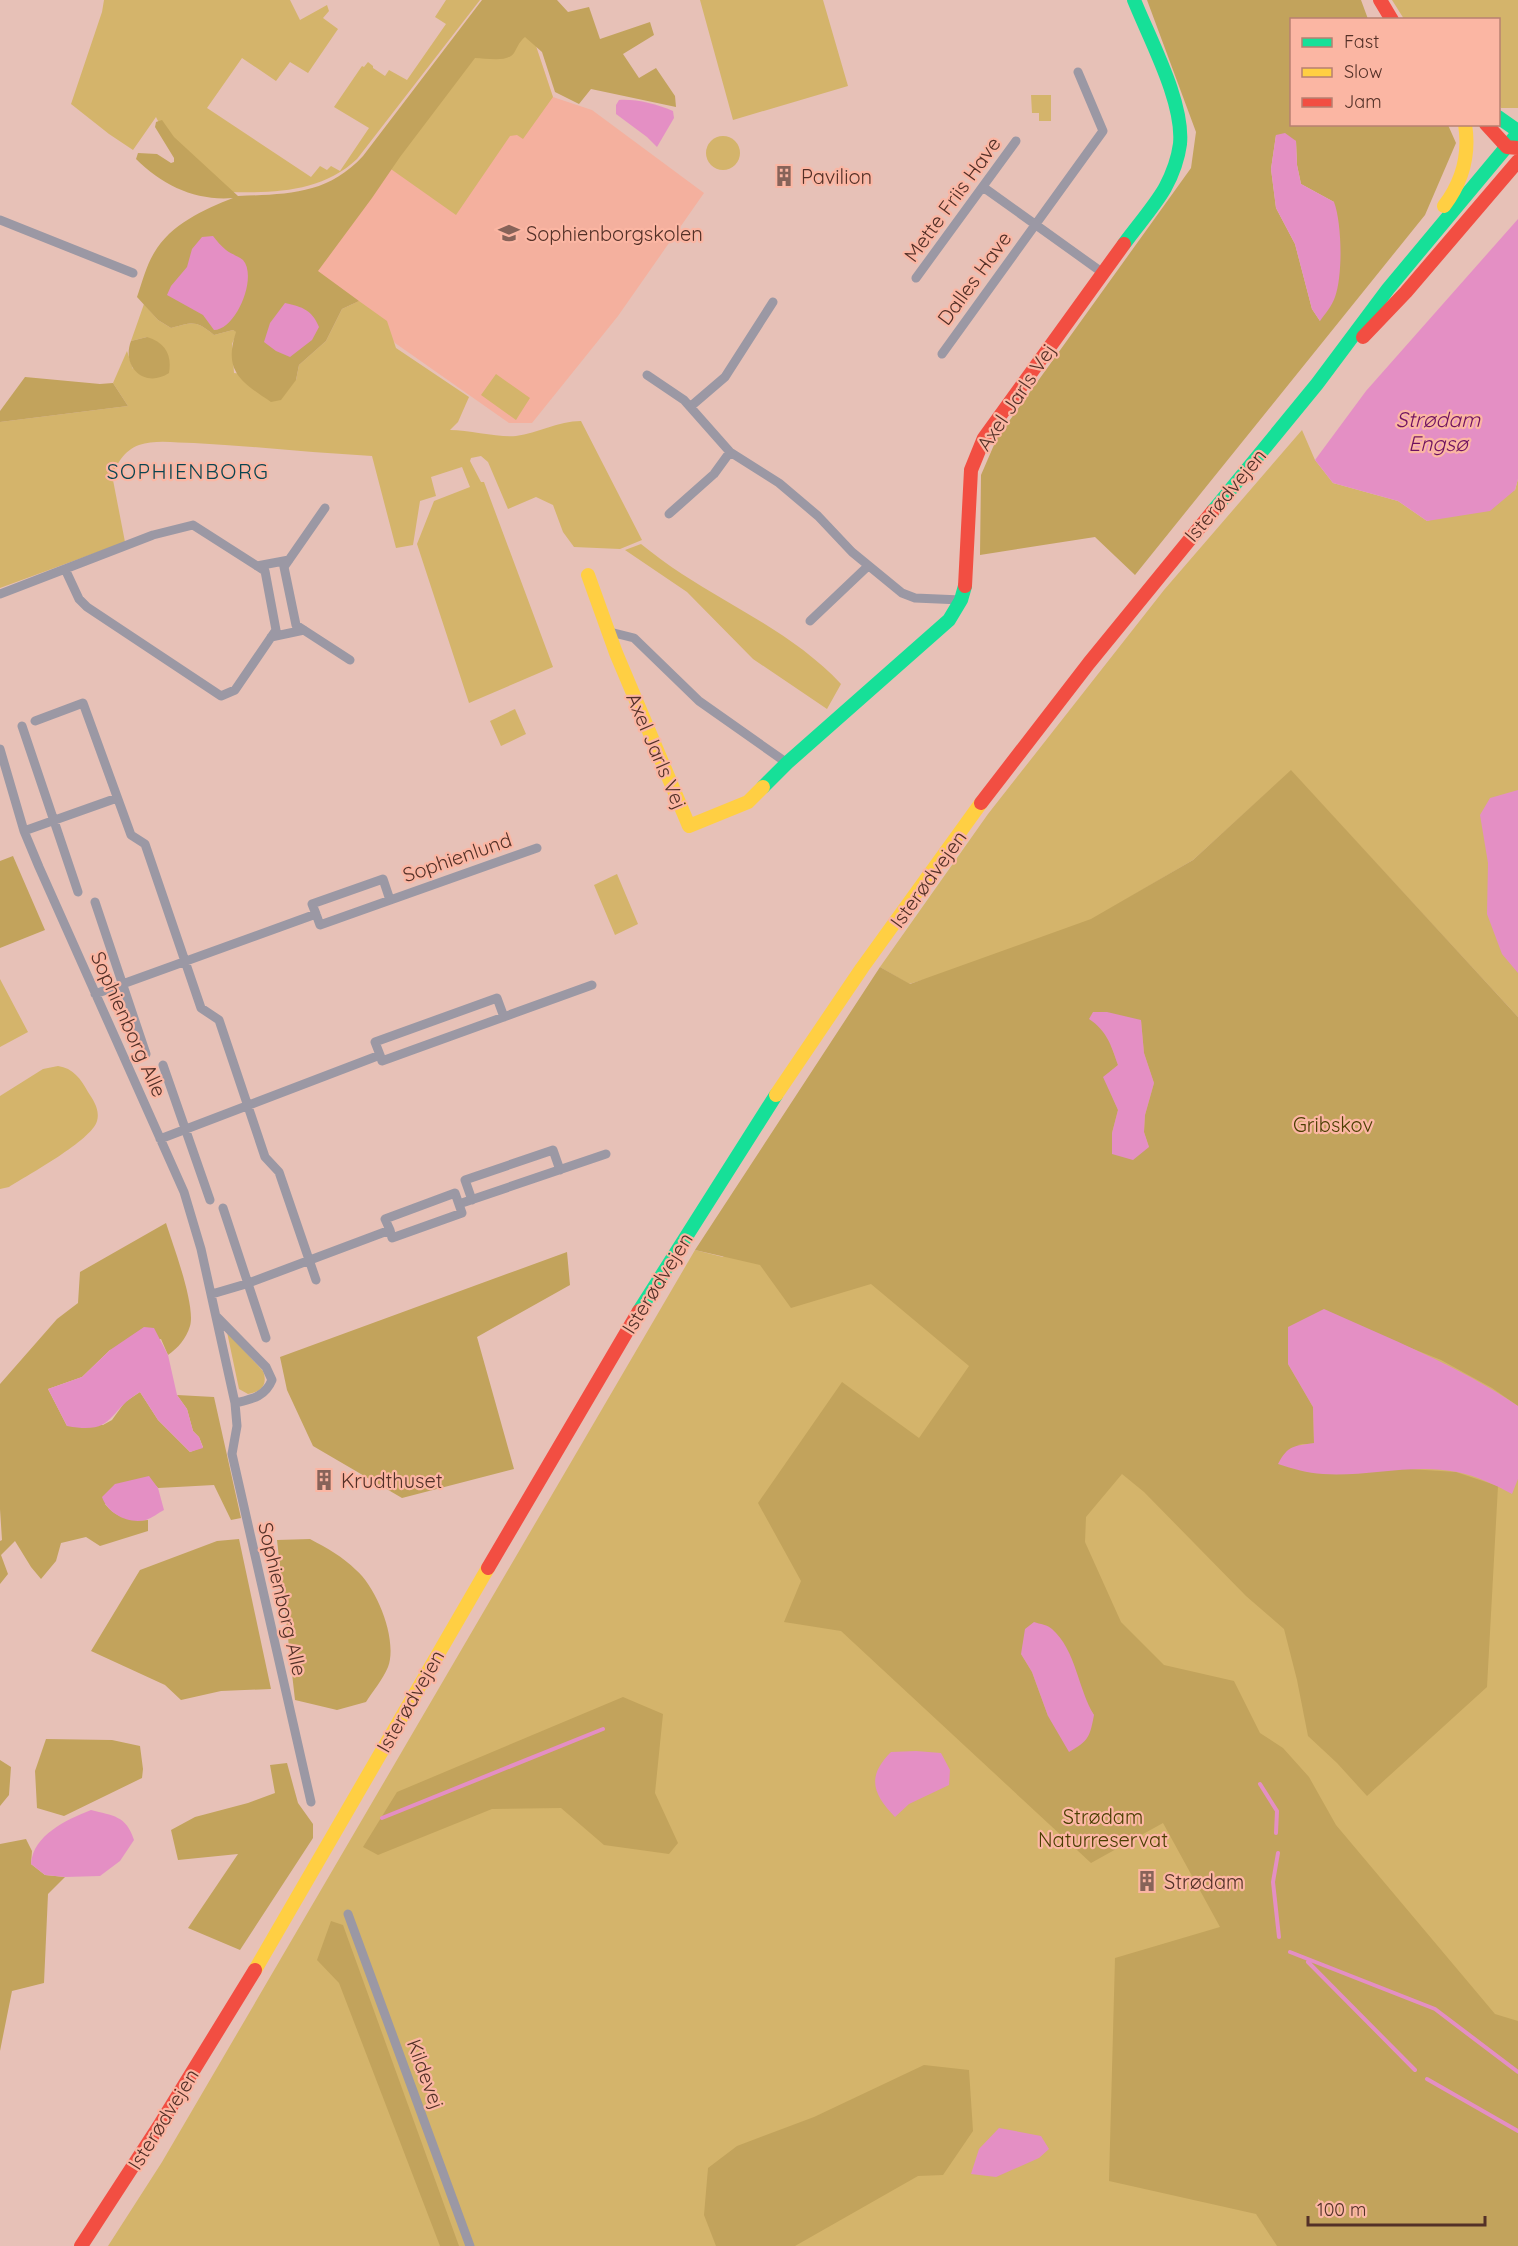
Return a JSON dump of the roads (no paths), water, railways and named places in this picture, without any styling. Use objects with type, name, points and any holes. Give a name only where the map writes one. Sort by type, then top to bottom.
[{"type":"main road","name":"Axel Jarls Vej","points":[[588,575],[616,653],[689,826],[748,802],[787,763],[949,620],[961,600],[965,586],[971,470],[984,438],[1164,189],[1175,166],[1180,141],[1178,113],[1134,0]]},
{"type":"main road","points":[[1380,0],[1391,18]]},
{"type":"main road","points":[[1500,118],[1518,132]]},
{"type":"main road","points":[[1369,312],[1398,265],[1453,195],[1465,170],[1469,147],[1466,126]]},
{"type":"main road","points":[[1488,126],[1513,148]]},
{"type":"main road","name":"Isterødvejen","points":[[81,2246],[133,2169],[241,1992],[551,1456],[683,1239],[787,1081],[946,852],[1056,704],[1168,563],[1321,379],[1369,312],[1513,148],[1518,132]]},
{"type":"main road","name":"Isterødvejen","points":[[1321,379],[1406,292],[1518,161]]},
{"type":"street","name":"Dalles Have","points":[[942,354],[1103,131],[1078,72]]},
{"type":"street","name":"Mette Friis Have","points":[[916,278],[1016,141]]},
{"type":"street","name":"Dalles Have","points":[[983,187],[1103,273]]},
{"type":"street","points":[[0,220],[133,273]]},
{"type":"street","points":[[690,407],[725,377],[773,302]]},
{"type":"street","points":[[647,375],[684,400],[730,452],[779,483],[818,516],[852,552],[902,593],[915,598],[961,600]]},
{"type":"street","points":[[669,514],[714,474],[730,452]]},
{"type":"street","points":[[325,508],[284,567],[296,625],[350,660]]},
{"type":"street","points":[[0,594],[153,535],[193,525],[265,572],[276,630],[235,690],[221,696],[87,607],[79,599],[65,569]]},
{"type":"street","points":[[257,566],[289,560]]},
{"type":"street","points":[[810,621],[868,566]]},
{"type":"street","points":[[271,637],[304,630]]},
{"type":"street","points":[[610,632],[634,638],[699,701],[787,763]]},
{"type":"street","points":[[35,721],[83,703],[131,836],[145,844],[201,1008],[219,1020],[265,1157],[279,1172],[316,1280]]},
{"type":"street","points":[[22,726],[78,892]]},
{"type":"street","name":"Sophienborg Alle","points":[[0,749],[24,831],[184,1192],[201,1249],[236,1403],[237,1426],[232,1454],[311,1802]]},
{"type":"street","points":[[24,831],[117,798]]},
{"type":"street","name":"Sophienlund","points":[[390,900],[382,879],[312,904],[320,925],[537,848]]},
{"type":"street","points":[[95,902],[146,1054]]},
{"type":"street","name":"Sophienlund","points":[[95,994],[316,914]]},
{"type":"street","points":[[504,1017],[497,998],[375,1042],[382,1061],[504,1017],[592,985]]},
{"type":"street","points":[[160,1139],[380,1055]]},
{"type":"street","points":[[163,1065],[210,1200]]},
{"type":"street","points":[[472,1200],[465,1180],[553,1150],[560,1170]]},
{"type":"street","points":[[459,1204],[606,1154]]},
{"type":"street","points":[[456,1193],[462,1213],[392,1238],[390,1230],[385,1219],[456,1193]]},
{"type":"street","points":[[223,1208],[246,1284],[266,1338]]},
{"type":"street","points":[[212,1294],[246,1284],[390,1230]]},
{"type":"street","points":[[217,1317],[266,1367],[272,1380],[266,1392],[254,1399],[236,1403]]},
{"type":"street","name":"Kildevej","points":[[348,1914],[470,2246]]},
{"type":"water","points":[[619,100],[633,100],[673,111],[674,118],[657,147],[616,114],[616,105]]},
{"type":"water","points":[[1285,133],[1296,141],[1301,184],[1334,202],[1337,211],[1340,249],[1338,287],[1332,304],[1320,321],[1312,309],[1295,244],[1276,208],[1271,169],[1276,135]]},
{"type":"water","name":"Strødam Engsø","points":[[1518,219],[1518,479],[1515,490],[1490,511],[1427,521],[1398,501],[1333,483],[1315,460],[1366,391]]},
{"type":"water","points":[[213,236],[226,250],[243,260],[248,278],[237,312],[222,328],[214,330],[203,315],[167,295],[171,286],[187,267],[192,249],[202,237]]},
{"type":"water","points":[[285,303],[306,310],[319,327],[312,340],[290,357],[264,342],[270,323]]},
{"type":"water","points":[[1518,790],[1518,973],[1502,954],[1487,914],[1488,863],[1480,815],[1490,798]]},
{"type":"water","points":[[1093,1012],[1107,1012],[1141,1020],[1144,1053],[1154,1083],[1145,1115],[1144,1132],[1149,1147],[1133,1160],[1112,1154],[1112,1133],[1118,1110],[1103,1077],[1118,1065],[1104,1034],[1089,1019]]},
{"type":"water","points":[[1324,1309],[1448,1365],[1518,1406],[1518,1479],[1512,1494],[1493,1484],[1457,1472],[1407,1469],[1356,1474],[1323,1474],[1278,1464],[1285,1453],[1292,1448],[1314,1443],[1313,1407],[1288,1364],[1288,1327]]},
{"type":"water","points":[[144,1327],[154,1328],[168,1355],[177,1395],[187,1409],[193,1431],[199,1437],[203,1448],[190,1452],[158,1420],[140,1392],[103,1424],[83,1428],[67,1426],[48,1389],[82,1377],[110,1350]]},
{"type":"water","points":[[149,1476],[158,1488],[164,1510],[146,1520],[139,1521],[119,1516],[105,1503],[102,1497],[115,1484]]},
{"type":"water","points":[[1034,1622],[1050,1628],[1060,1638],[1072,1659],[1094,1715],[1088,1737],[1081,1745],[1069,1752],[1048,1716],[1032,1672],[1021,1654],[1025,1629]]},
{"type":"water","points":[[891,1752],[941,1753],[950,1770],[949,1785],[909,1804],[895,1817],[877,1793],[875,1777],[883,1761]]},
{"type":"water","points":[[91,1810],[118,1818],[131,1832],[134,1840],[120,1861],[100,1876],[45,1875],[31,1864],[33,1854],[44,1837],[62,1824]]},
{"type":"water","points":[[999,2128],[1041,2136],[1049,2149],[1039,2158],[996,2177],[971,2174],[979,2149]]},
{"type":"waterway","points":[[382,1818],[603,1729]]},
{"type":"waterway","points":[[1260,1784],[1277,1811],[1276,1833]]},
{"type":"waterway","points":[[1278,1853],[1273,1882],[1279,1937]]},
{"type":"waterway","points":[[1290,1952],[1435,2009],[1518,2072]]},
{"type":"waterway","points":[[1308,1962],[1415,2070]]},
{"type":"waterway","points":[[1427,2079],[1518,2131]]},
{"type":"place","name":"Pavilion","points":[[784,176]]},
{"type":"place","name":"Sophienborgskolen","points":[[509,233]]},
{"type":"place","name":"Krudthuset","points":[[324,1480]]},
{"type":"place","name":"Strødam","points":[[1147,1881]]},
{"type":"district","name":"SOPHIENBORG","points":[[188,471]]},
{"type":"park label","name":"Gribskov","points":[[1333,1124]]},
{"type":"park label","name":"Strødam Naturreservat","points":[[1103,1828]]}]
